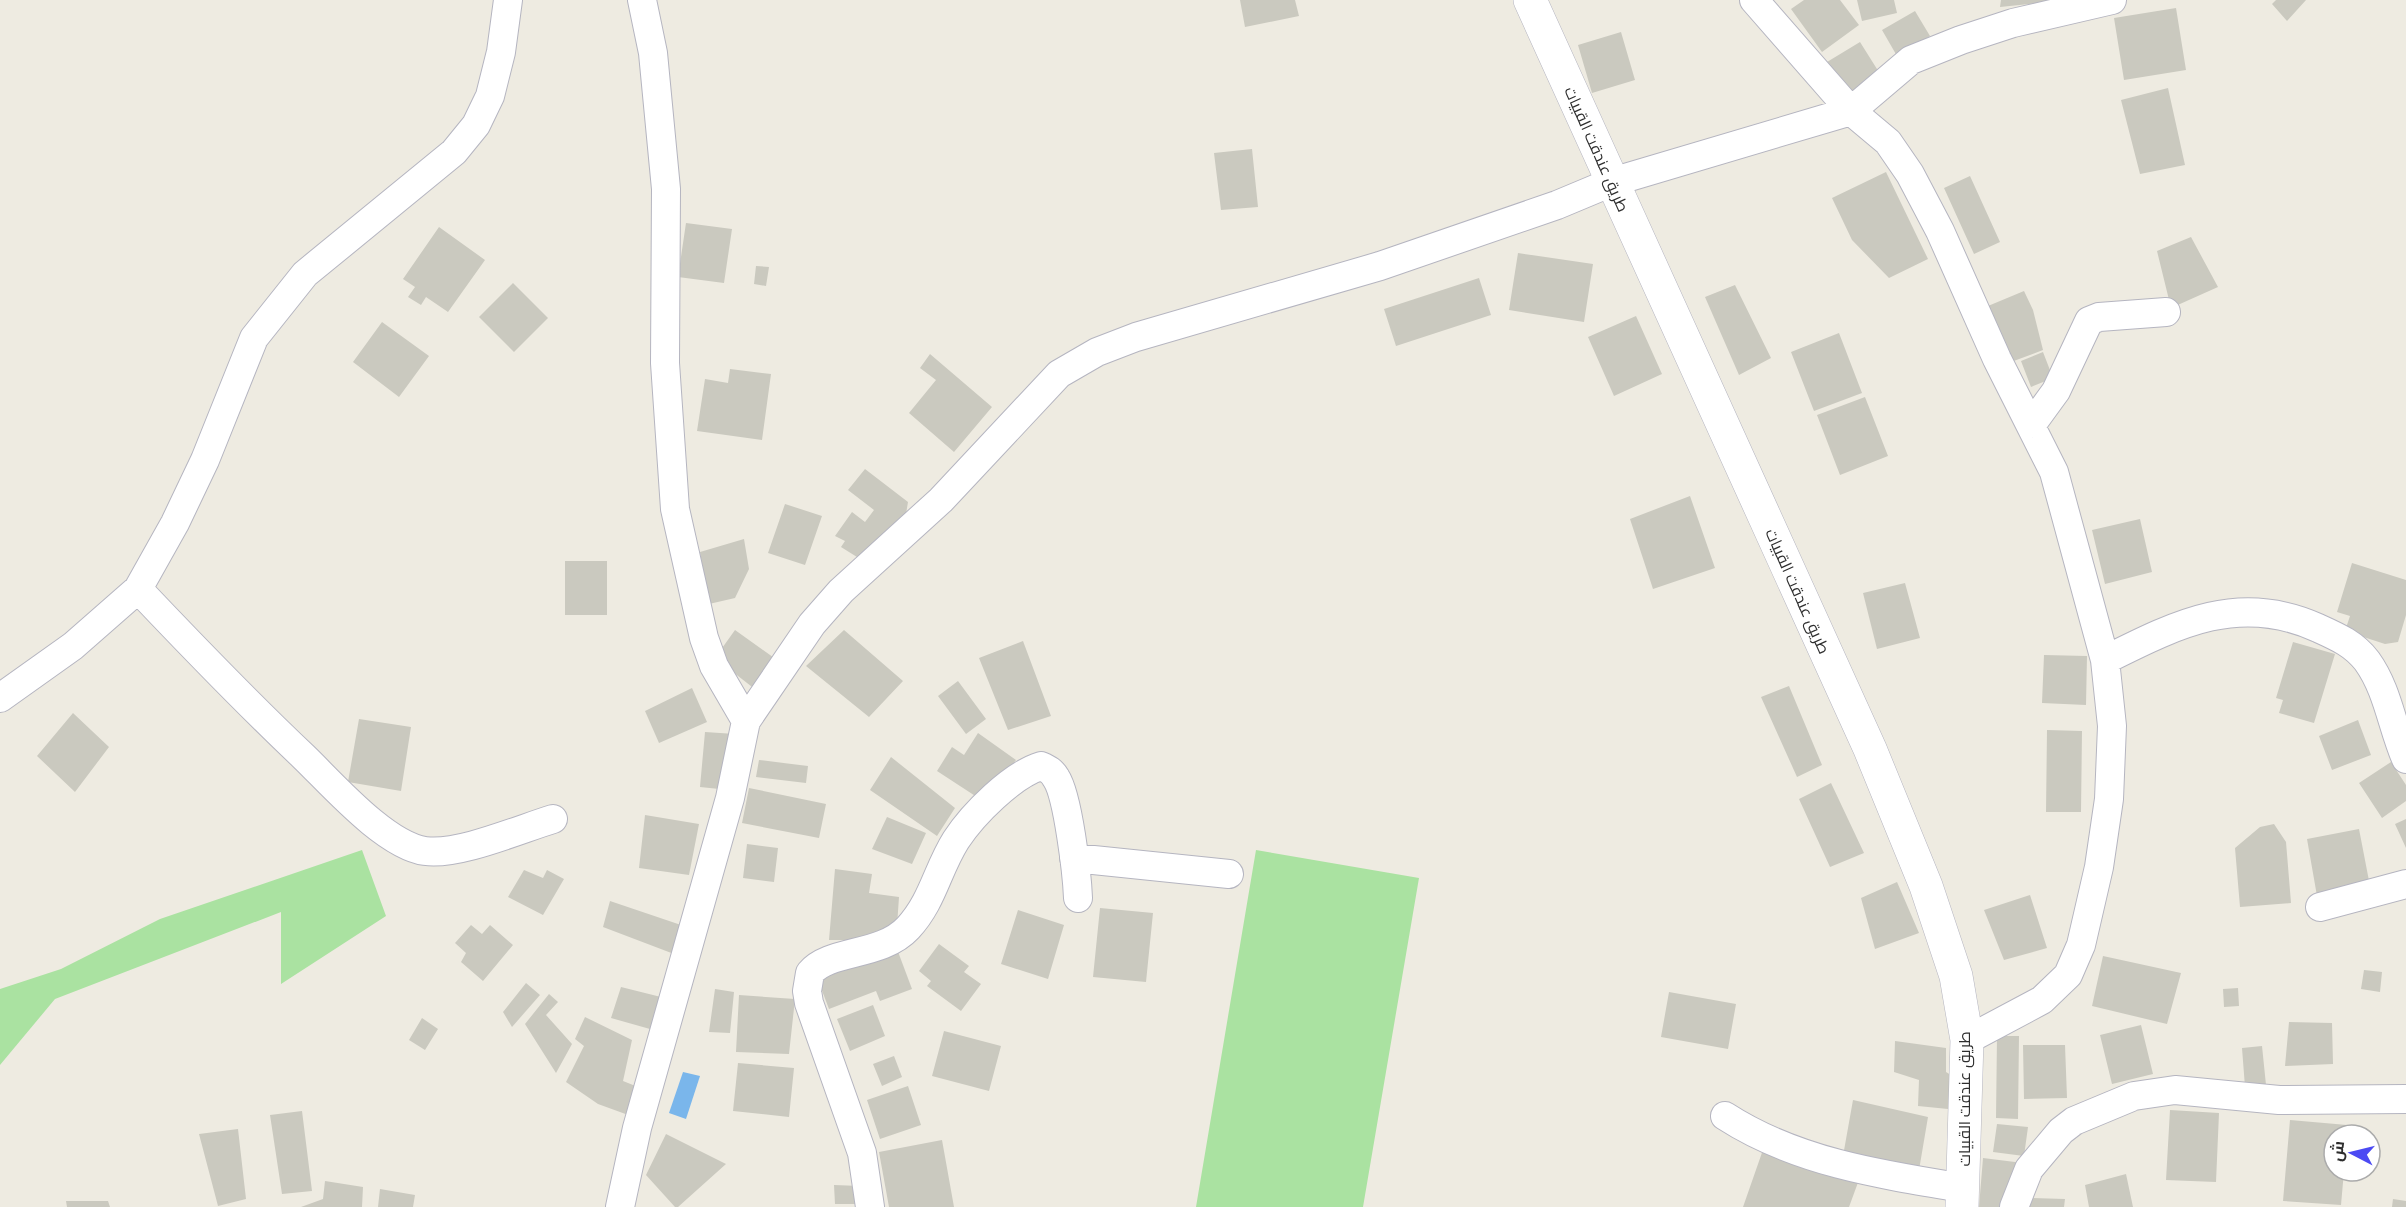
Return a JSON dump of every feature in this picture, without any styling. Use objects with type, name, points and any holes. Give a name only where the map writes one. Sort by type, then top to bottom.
[{"type":"main road","name":"طريق عندقت القبيات","points":[[1530,0],[1904,826],[1956,976],[1967,1040],[1963,1198]]},
{"type":"street","points":[[0,698],[73,646],[112,615],[138,589],[175,523],[205,460],[254,338],[305,274],[454,152],[476,125],[490,96],[501,52],[508,0]]},
{"type":"street","points":[[642,0],[652,53],[666,189],[665,363],[675,509],[704,638],[714,666],[746,721]]},
{"type":"street","points":[[1754,0],[1851,111],[1888,142],[1910,174],[1940,231],[1998,359],[2054,472],[2067,513],[2105,660],[2112,726],[2109,799],[2099,867],[2081,945],[2068,975],[2042,1000],[1967,1040]]},
{"type":"street","points":[[620,1207],[638,1128],[730,798],[746,721],[812,624],[841,591],[941,500],[1059,374],[1097,352],[1136,337],[1380,266],[1557,205],[1612,182],[1851,111],[1911,60],[2013,23],[2112,0]]},
{"type":"street","points":[[2032,424],[2056,391],[2089,321],[2099,317],[2166,312]]},
{"type":"street","points":[[138,589],[229,685],[366,817],[406,844],[424,851],[443,851],[553,819]]},
{"type":"street","points":[[2105,660],[2166,629],[2212,615],[2264,612],[2298,619],[2341,638],[2355,647],[2367,662],[2384,693],[2406,759]]},
{"type":"street","points":[[870,1207],[859,1142],[809,1003],[807,991],[810,973],[822,963],[869,951],[889,943],[906,931],[932,897],[961,834],[1012,782],[1027,770],[1041,766],[1050,770],[1062,790],[1074,858],[1078,898]]},
{"type":"street","points":[[1074,858],[1229,874]]},
{"type":"street","points":[[2320,907],[2406,884]]},
{"type":"street","points":[[2014,1207],[2029,1169],[2061,1131],[2074,1121],[2134,1096],[2175,1089],[2279,1100],[2406,1099]]},
{"type":"street","points":[[1725,1116],[1764,1139],[1804,1154],[1963,1198]]},
{"type":"green space","points":[[362,850],[386,916],[281,984],[281,912],[55,999],[0,1065],[0,989],[61,969],[160,919]]},
{"type":"green space","points":[[1256,850],[1419,878],[1363,1207],[1196,1207]]},
{"type":"water","points":[[683,1072],[700,1076],[686,1119],[669,1113]]},
{"type":"building","points":[[1240,0],[1295,0],[1299,16],[1245,27]]},
{"type":"building","points":[[1804,0],[1840,0],[1859,25],[1822,52],[1791,9]]},
{"type":"building","points":[[1857,0],[1894,0],[1897,13],[1862,21]]},
{"type":"building","points":[[2001,0],[2050,0],[2050,2],[2000,7]]},
{"type":"building","points":[[2276,0],[2306,0],[2287,21],[2272,4]]},
{"type":"building","points":[[2176,8],[2186,70],[2124,80],[2114,18]]},
{"type":"building","points":[[1915,11],[1930,36],[1897,56],[1882,30]]},
{"type":"building","points":[[1621,32],[1635,80],[1592,93],[1578,45]]},
{"type":"building","points":[[1860,42],[1882,77],[1849,97],[1827,62]]},
{"type":"building","points":[[2168,88],[2185,165],[2140,174],[2121,100]]},
{"type":"building","points":[[1252,149],[1258,207],[1221,210],[1214,153]]},
{"type":"building","points":[[1886,172],[1928,259],[1889,278],[1852,240],[1832,198]]},
{"type":"building","points":[[1970,176],[2000,242],[1974,254],[1944,188]]},
{"type":"building","points":[[686,223],[732,229],[724,283],[678,277]]},
{"type":"building","points":[[439,227],[485,260],[448,312],[426,297],[421,305],[408,297],[415,287],[403,279]]},
{"type":"building","points":[[2191,237],[2218,287],[2171,308],[2157,251]]},
{"type":"building","points":[[1518,253],[1593,264],[1584,322],[1509,310]]},
{"type":"building","points":[[756,266],[769,267],[766,286],[754,284]]},
{"type":"building","points":[[1479,278],[1491,315],[1396,346],[1384,309]]},
{"type":"building","points":[[513,283],[548,318],[514,352],[479,317]]},
{"type":"building","points":[[1735,285],[1771,358],[1739,375],[1705,297]]},
{"type":"building","points":[[2024,291],[2033,310],[2043,350],[2011,362],[1988,306]]},
{"type":"building","points":[[1636,316],[1662,374],[1614,396],[1588,337]]},
{"type":"building","points":[[382,322],[429,356],[399,397],[353,362]]},
{"type":"building","points":[[1839,333],[1862,393],[1814,411],[1791,352]]},
{"type":"building","points":[[2043,352],[2053,378],[2031,387],[2021,361]]},
{"type":"building","points":[[930,354],[992,407],[954,452],[909,413],[936,380],[920,368]]},
{"type":"building","points":[[730,369],[771,374],[762,440],[697,431],[705,379],[728,383]]},
{"type":"building","points":[[1865,397],[1888,456],[1840,475],[1817,415]]},
{"type":"building","points":[[865,469],[908,502],[906,514],[865,562],[841,547],[845,541],[835,536],[852,512],[865,522],[874,510],[848,490]]},
{"type":"building","points":[[1690,496],[1715,568],[1653,589],[1630,519]]},
{"type":"building","points":[[785,504],[822,516],[805,565],[768,553]]},
{"type":"building","points":[[2140,519],[2152,572],[2105,584],[2092,530]]},
{"type":"building","points":[[744,539],[749,569],[735,598],[709,604],[700,552]]},
{"type":"building","points":[[565,561],[607,561],[607,615],[565,615]]},
{"type":"building","points":[[2352,563],[2406,580],[2406,615],[2398,642],[2385,644],[2345,631],[2350,616],[2337,612]]},
{"type":"building","points":[[1905,583],[1920,638],[1877,649],[1863,593]]},
{"type":"building","points":[[735,630],[777,660],[756,690],[715,658]]},
{"type":"building","points":[[844,630],[903,681],[869,717],[806,666]]},
{"type":"building","points":[[1023,641],[1051,716],[1008,730],[979,658]]},
{"type":"building","points":[[2293,642],[2335,654],[2314,723],[2279,713],[2283,700],[2276,698]]},
{"type":"building","points":[[2044,655],[2087,656],[2086,705],[2042,703]]},
{"type":"building","points":[[958,681],[986,719],[966,734],[938,696]]},
{"type":"building","points":[[1789,686],[1822,765],[1797,777],[1761,697]]},
{"type":"building","points":[[692,688],[707,722],[659,743],[645,711]]},
{"type":"building","points":[[73,713],[109,747],[75,792],[37,756]]},
{"type":"building","points":[[359,719],[411,727],[401,791],[348,782]]},
{"type":"building","points":[[2358,720],[2371,755],[2332,770],[2319,736]]},
{"type":"building","points":[[2047,730],[2082,731],[2081,812],[2046,812]]},
{"type":"building","points":[[705,732],[735,734],[729,790],[700,787]]},
{"type":"building","points":[[978,733],[1016,760],[983,801],[937,771],[952,747],[964,755]]},
{"type":"building","points":[[891,757],[955,808],[937,836],[870,790]]},
{"type":"building","points":[[759,760],[808,766],[806,783],[756,777]]},
{"type":"building","points":[[2391,762],[2406,785],[2406,801],[2382,818],[2359,783]]},
{"type":"building","points":[[1831,783],[1864,853],[1830,867],[1799,799]]},
{"type":"building","points":[[749,788],[826,804],[819,838],[742,823]]},
{"type":"building","points":[[645,815],[699,824],[689,875],[639,868]]},
{"type":"building","points":[[887,817],[926,833],[912,864],[872,849]]},
{"type":"building","points":[[2406,819],[2406,848],[2395,824]]},
{"type":"building","points":[[2274,824],[2286,842],[2291,903],[2240,907],[2235,848],[2260,827]]},
{"type":"building","points":[[2359,829],[2370,886],[2317,896],[2307,839]]},
{"type":"building","points":[[747,844],[778,848],[774,882],[743,878]]},
{"type":"building","points":[[835,869],[872,874],[869,893],[899,897],[897,926],[872,940],[829,940]]},
{"type":"building","points":[[524,870],[543,878],[547,870],[564,879],[543,915],[508,897]]},
{"type":"building","points":[[1897,882],[1919,933],[1875,949],[1861,898]]},
{"type":"building","points":[[2030,895],[2047,948],[2004,960],[1984,910]]},
{"type":"building","points":[[610,901],[681,925],[674,954],[603,927]]},
{"type":"building","points":[[1100,908],[1153,913],[1146,982],[1093,977]]},
{"type":"building","points":[[1018,910],[1064,925],[1048,979],[1001,964]]},
{"type":"building","points":[[471,925],[482,934],[490,925],[513,945],[483,981],[461,962],[466,953],[455,943]]},
{"type":"building","points":[[939,944],[969,966],[964,972],[981,984],[961,1011],[927,986],[931,981],[919,971]]},
{"type":"building","points":[[897,949],[912,989],[880,1001],[876,991],[829,1009],[818,980]]},
{"type":"building","points":[[2103,956],[2181,973],[2167,1024],[2092,1006]]},
{"type":"building","points":[[2364,970],[2382,972],[2380,992],[2361,989]]},
{"type":"building","points":[[526,983],[540,995],[512,1027],[503,1012]]},
{"type":"building","points":[[621,987],[661,997],[650,1029],[611,1018]]},
{"type":"building","points":[[2238,988],[2239,1006],[2224,1007],[2223,989]]},
{"type":"building","points":[[715,989],[734,992],[730,1033],[709,1032]]},
{"type":"building","points":[[1669,992],[1736,1004],[1728,1049],[1661,1037]]},
{"type":"building","points":[[549,994],[558,1002],[546,1015],[572,1044],[556,1073],[525,1024]]},
{"type":"building","points":[[739,995],[795,999],[789,1054],[736,1052]]},
{"type":"building","points":[[873,1005],[885,1036],[850,1051],[837,1019]]},
{"type":"building","points":[[585,1017],[632,1040],[623,1081],[638,1087],[631,1116],[598,1104],[566,1082],[584,1046],[575,1039]]},
{"type":"building","points":[[422,1018],[438,1029],[425,1050],[409,1040]]},
{"type":"building","points":[[2289,1022],[2332,1023],[2333,1064],[2285,1066]]},
{"type":"building","points":[[2141,1025],[2153,1074],[2112,1084],[2100,1035]]},
{"type":"building","points":[[944,1031],[1001,1046],[989,1091],[932,1076]]},
{"type":"building","points":[[1997,1036],[2019,1036],[2018,1119],[1996,1118]]},
{"type":"building","points":[[1895,1041],[1946,1048],[1946,1072],[1951,1075],[1948,1109],[1918,1106],[1919,1080],[1894,1072]]},
{"type":"building","points":[[2023,1045],[2065,1045],[2067,1098],[2024,1099]]},
{"type":"building","points":[[2262,1046],[2266,1085],[2245,1087],[2242,1048]]},
{"type":"building","points":[[894,1056],[902,1077],[882,1086],[873,1064]]},
{"type":"building","points":[[738,1063],[794,1068],[789,1117],[733,1111]]},
{"type":"building","points":[[908,1086],[921,1125],[880,1139],[867,1100]]},
{"type":"building","points":[[1853,1100],[1928,1117],[1918,1176],[1843,1156]]},
{"type":"building","points":[[2170,1110],[2219,1113],[2216,1182],[2166,1180]]},
{"type":"building","points":[[302,1111],[312,1191],[282,1194],[270,1115]]},
{"type":"building","points":[[2290,1120],[2324,1123],[2322,1123],[2322,1183],[2343,1183],[2341,1205],[2283,1201]]},
{"type":"building","points":[[1997,1124],[2028,1127],[2024,1156],[1993,1152]]},
{"type":"building","points":[[238,1129],[246,1199],[218,1206],[199,1134]]},
{"type":"building","points":[[666,1134],[726,1164],[678,1207],[675,1207],[646,1175]]},
{"type":"building","points":[[942,1140],[954,1207],[889,1207],[879,1152]]},
{"type":"building","points":[[1765,1144],[1860,1177],[1849,1207],[1743,1207]]},
{"type":"building","points":[[1983,1158],[2023,1163],[2005,1207],[1979,1207]]},
{"type":"building","points":[[2126,1174],[2133,1207],[2089,1207],[2085,1185]]},
{"type":"building","points":[[325,1181],[363,1187],[362,1207],[301,1207],[323,1199]]},
{"type":"building","points":[[834,1185],[860,1186],[860,1204],[835,1204]]},
{"type":"building","points":[[380,1189],[415,1195],[413,1207],[378,1207]]},
{"type":"building","points":[[2030,1198],[2065,1199],[2064,1207],[2025,1207]]},
{"type":"building","points":[[2393,1199],[2406,1201],[2406,1207],[2392,1207]]},
{"type":"building","points":[[66,1201],[108,1201],[110,1207],[67,1207]]}]
